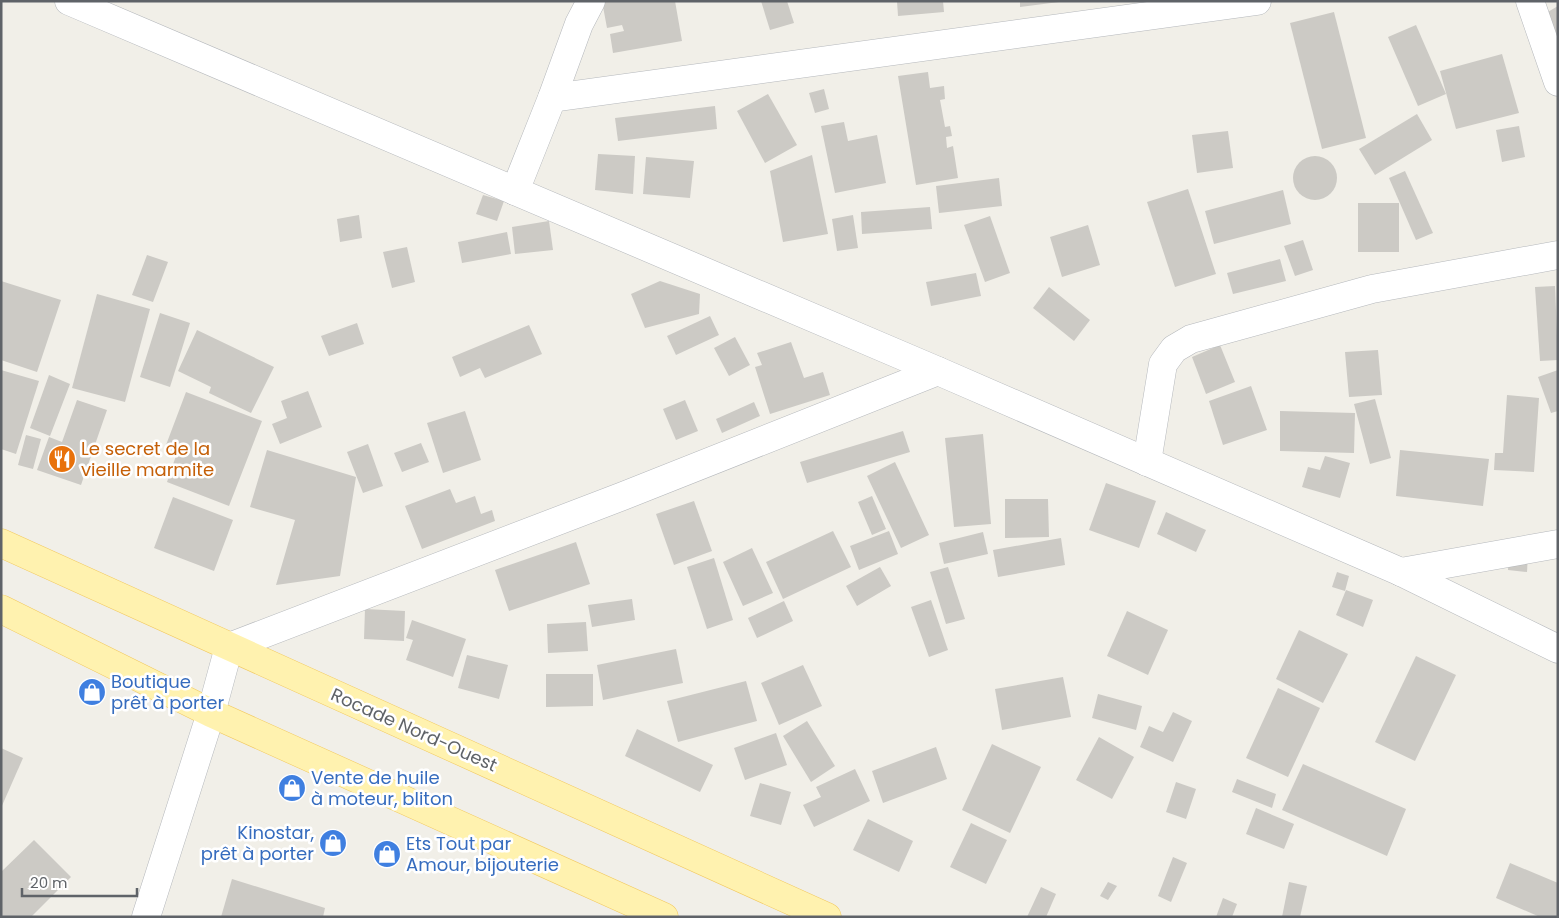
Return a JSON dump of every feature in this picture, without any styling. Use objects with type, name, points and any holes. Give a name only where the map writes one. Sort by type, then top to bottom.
[{"type":"main road","name":"Rocade Nord-Ouest","points":[[1,543],[827,917]]},
{"type":"main road","points":[[1,609],[211,713],[664,917]]},
{"type":"street","points":[[69,1],[938,371],[1401,572],[1558,649]]},
{"type":"street","points":[[515,191],[552,98],[578,24],[591,1]]},
{"type":"street","points":[[552,98],[1257,1]]},
{"type":"street","points":[[1530,1],[1558,82]]},
{"type":"street","points":[[1147,462],[1163,364],[1174,349],[1191,339],[1372,288],[1558,255]]},
{"type":"street","points":[[146,917],[211,713],[229,647],[624,496],[938,371]]},
{"type":"street","points":[[1401,572],[1558,544]]},
{"type":"building","points":[[602,1],[675,1],[682,41],[613,53],[610,34],[624,31],[622,25],[607,28]]},
{"type":"building","points":[[761,1],[787,1],[794,23],[770,30]]},
{"type":"building","points":[[897,1],[943,1],[944,12],[898,16]]},
{"type":"building","points":[[1020,1],[1059,1],[1059,2],[1020,7]]},
{"type":"building","points":[[1558,6],[1558,45],[1541,16]]},
{"type":"building","points":[[1334,12],[1366,138],[1322,149],[1290,23]]},
{"type":"building","points":[[1416,25],[1446,94],[1418,106],[1388,37]]},
{"type":"building","points":[[1502,54],[1519,113],[1456,129],[1440,71]]},
{"type":"building","points":[[928,72],[930,88],[944,86],[945,99],[940,100],[945,127],[950,126],[952,136],[946,137],[947,148],[953,146],[958,178],[916,185],[898,76]]},
{"type":"building","points":[[824,89],[829,109],[815,113],[809,93]]},
{"type":"building","points":[[768,94],[797,145],[765,163],[737,111]]},
{"type":"building","points":[[715,106],[717,129],[618,141],[615,118]]},
{"type":"building","points":[[1417,114],[1432,140],[1375,175],[1359,149]]},
{"type":"building","points":[[844,122],[848,141],[877,135],[886,183],[835,193],[821,126]]},
{"type":"building","points":[[1519,126],[1525,157],[1502,162],[1496,130]]},
{"type":"building","points":[[1228,131],[1233,168],[1197,173],[1192,135]]},
{"type":"building","points":[[598,154],[635,156],[633,194],[595,190]]},
{"type":"building","points":[[812,155],[828,234],[783,242],[770,171]]},
{"type":"building","points":[[1315,156],[1327,160],[1333,166],[1337,178],[1333,190],[1327,196],[1315,200],[1303,196],[1297,190],[1293,178],[1297,166],[1303,160]]},
{"type":"building","points":[[646,157],[694,161],[690,198],[643,194]]},
{"type":"building","points":[[1405,171],[1433,233],[1416,240],[1389,178]]},
{"type":"building","points":[[999,178],[1002,206],[939,213],[936,186]]},
{"type":"building","points":[[1188,189],[1216,274],[1175,287],[1147,202]]},
{"type":"building","points":[[1283,190],[1291,224],[1214,244],[1205,211]]},
{"type":"building","points":[[483,195],[504,201],[497,221],[476,214]]},
{"type":"building","points":[[1358,203],[1399,203],[1399,252],[1358,252]]},
{"type":"building","points":[[930,207],[932,229],[862,234],[861,212]]},
{"type":"building","points":[[359,215],[362,238],[340,242],[337,219]]},
{"type":"building","points":[[853,215],[858,248],[837,251],[832,219]]},
{"type":"building","points":[[990,216],[1010,273],[985,282],[964,225]]},
{"type":"building","points":[[549,221],[553,250],[515,254],[512,227]]},
{"type":"building","points":[[1088,225],[1100,265],[1062,277],[1050,237]]},
{"type":"building","points":[[507,232],[511,254],[462,263],[458,242]]},
{"type":"building","points":[[1303,240],[1313,270],[1295,276],[1284,246]]},
{"type":"building","points":[[407,247],[415,282],[392,288],[383,252]]},
{"type":"building","points":[[147,255],[168,262],[153,302],[132,295]]},
{"type":"building","points":[[1280,259],[1286,281],[1233,294],[1227,273]]},
{"type":"building","points":[[976,273],[981,296],[931,306],[926,282]]},
{"type":"building","points":[[1,281],[61,300],[37,372],[1,360]]},
{"type":"building","points":[[660,281],[700,294],[699,314],[645,328],[631,294]]},
{"type":"building","points":[[1555,286],[1558,360],[1540,361],[1535,287]]},
{"type":"building","points":[[1049,287],[1090,320],[1074,341],[1033,308]]},
{"type":"building","points":[[97,294],[150,309],[125,402],[72,388]]},
{"type":"building","points":[[160,313],[190,323],[170,387],[140,377]]},
{"type":"building","points":[[710,316],[719,335],[676,355],[667,336]]},
{"type":"building","points":[[357,323],[364,344],[329,356],[321,336]]},
{"type":"building","points":[[529,325],[542,354],[485,378],[480,368],[460,377],[452,357]]},
{"type":"building","points":[[197,330],[274,367],[251,413],[209,393],[211,387],[178,371]]},
{"type":"building","points":[[735,337],[750,365],[729,376],[714,348]]},
{"type":"building","points":[[791,342],[804,378],[823,372],[830,395],[770,414],[755,367],[762,365],[757,353]]},
{"type":"building","points":[[1220,345],[1235,382],[1206,394],[1192,357]]},
{"type":"building","points":[[1378,350],[1382,395],[1349,397],[1345,352]]},
{"type":"building","points":[[1,370],[39,381],[16,454],[1,449]]},
{"type":"building","points":[[1558,370],[1558,411],[1551,413],[1538,377]]},
{"type":"building","points":[[49,375],[70,384],[50,436],[30,428]]},
{"type":"building","points":[[1251,386],[1267,430],[1223,445],[1209,401]]},
{"type":"building","points":[[308,391],[322,427],[280,444],[272,424],[287,418],[281,401]]},
{"type":"building","points":[[186,392],[262,421],[229,506],[167,482],[178,450],[166,445]]},
{"type":"building","points":[[1507,395],[1539,398],[1534,472],[1494,470],[1495,453],[1503,453]]},
{"type":"building","points":[[1375,399],[1391,458],[1370,464],[1354,404]]},
{"type":"building","points":[[77,400],[107,410],[81,485],[37,470],[49,437],[62,442]]},
{"type":"building","points":[[685,400],[698,431],[676,440],[663,409]]},
{"type":"building","points":[[754,402],[760,416],[722,433],[716,419]]},
{"type":"building","points":[[465,411],[481,460],[443,473],[427,423]]},
{"type":"building","points":[[1280,411],[1355,413],[1354,453],[1280,451]]},
{"type":"building","points":[[903,431],[910,452],[807,483],[800,462]]},
{"type":"building","points":[[983,434],[991,524],[954,527],[945,438]]},
{"type":"building","points":[[26,435],[41,439],[33,469],[18,465]]},
{"type":"building","points":[[421,443],[429,462],[402,472],[394,453]]},
{"type":"building","points":[[368,444],[383,486],[363,493],[347,452]]},
{"type":"building","points":[[267,450],[356,477],[340,576],[276,585],[295,520],[250,507]]},
{"type":"building","points":[[1400,450],[1489,459],[1483,506],[1396,496]]},
{"type":"building","points":[[1325,456],[1350,463],[1340,498],[1302,487],[1308,467],[1320,470]]},
{"type":"building","points":[[895,462],[929,535],[901,548],[867,476]]},
{"type":"building","points":[[1106,483],[1156,501],[1139,548],[1089,530]]},
{"type":"building","points":[[450,489],[456,503],[475,496],[481,514],[492,510],[495,521],[422,549],[405,506]]},
{"type":"building","points":[[872,496],[886,529],[872,535],[858,502]]},
{"type":"building","points":[[173,497],[233,520],[214,571],[154,548]]},
{"type":"building","points":[[1005,499],[1048,499],[1049,537],[1005,538]]},
{"type":"building","points":[[694,501],[712,551],[674,565],[656,514]]},
{"type":"building","points":[[1166,512],[1206,530],[1196,552],[1157,534]]},
{"type":"building","points":[[833,531],[851,567],[783,599],[766,562]]},
{"type":"building","points":[[889,531],[898,554],[859,570],[850,546]]},
{"type":"building","points":[[983,532],[988,554],[944,564],[939,543]]},
{"type":"building","points":[[1061,538],[1065,565],[998,577],[993,550]]},
{"type":"building","points":[[576,542],[590,584],[509,611],[495,570]]},
{"type":"building","points":[[752,548],[773,593],[743,606],[723,562]]},
{"type":"building","points":[[1509,553],[1528,554],[1527,572],[1508,570]]},
{"type":"building","points":[[714,558],[733,620],[707,629],[687,567]]},
{"type":"building","points":[[880,567],[891,586],[857,606],[846,586]]},
{"type":"building","points":[[948,567],[965,619],[946,624],[930,572]]},
{"type":"building","points":[[1337,572],[1349,576],[1345,591],[1332,587]]},
{"type":"building","points":[[1346,590],[1373,600],[1363,627],[1336,615]]},
{"type":"building","points":[[632,599],[635,620],[592,627],[588,605]]},
{"type":"building","points":[[931,600],[948,650],[929,657],[911,607]]},
{"type":"building","points":[[784,601],[793,621],[757,638],[748,618]]},
{"type":"building","points":[[365,609],[405,611],[404,641],[364,639]]},
{"type":"building","points":[[1127,611],[1168,630],[1148,675],[1107,656]]},
{"type":"building","points":[[412,620],[466,639],[453,677],[406,660],[413,640],[406,638]]},
{"type":"building","points":[[586,622],[588,651],[548,653],[547,624]]},
{"type":"building","points":[[1299,630],[1348,654],[1323,703],[1276,679]]},
{"type":"building","points":[[676,649],[683,683],[603,700],[597,665]]},
{"type":"building","points":[[467,655],[508,665],[499,699],[458,688]]},
{"type":"building","points":[[1416,656],[1456,675],[1415,761],[1375,742]]},
{"type":"building","points":[[803,665],[822,706],[779,725],[761,683]]},
{"type":"building","points":[[546,674],[593,674],[593,706],[546,707]]},
{"type":"building","points":[[1063,677],[1071,717],[1002,730],[995,689]]},
{"type":"building","points":[[746,681],[757,721],[678,742],[667,701]]},
{"type":"building","points":[[1278,688],[1320,708],[1288,777],[1246,758]]},
{"type":"building","points":[[1098,694],[1142,706],[1136,730],[1092,718]]},
{"type":"building","points":[[1173,712],[1192,721],[1173,762],[1140,747],[1149,726],[1163,732]]},
{"type":"building","points":[[807,721],[835,766],[811,782],[783,736]]},
{"type":"building","points":[[637,729],[713,765],[700,792],[625,756]]},
{"type":"building","points":[[776,733],[787,765],[745,780],[734,748]]},
{"type":"building","points":[[1099,737],[1134,757],[1112,799],[1076,780]]},
{"type":"building","points":[[992,744],[1041,767],[1010,833],[962,810]]},
{"type":"building","points":[[936,747],[947,779],[883,803],[872,771]]},
{"type":"building","points":[[1,748],[23,758],[1,808]]},
{"type":"building","points":[[1303,764],[1406,809],[1387,856],[1282,810]]},
{"type":"building","points":[[855,769],[870,801],[814,827],[803,805],[821,797],[816,787]]},
{"type":"building","points":[[1237,779],[1276,794],[1272,808],[1232,792]]},
{"type":"building","points":[[1176,782],[1196,789],[1186,819],[1166,812]]},
{"type":"building","points":[[760,783],[791,792],[781,825],[750,816]]},
{"type":"building","points":[[1256,808],[1294,824],[1284,849],[1246,834]]},
{"type":"building","points":[[868,819],[913,841],[899,872],[853,850]]},
{"type":"building","points":[[971,823],[1007,840],[986,884],[950,867]]},
{"type":"building","points":[[34,840],[71,877],[31,917],[1,917],[1,872]]},
{"type":"building","points":[[1173,857],[1187,863],[1171,902],[1158,896]]},
{"type":"building","points":[[1510,863],[1558,883],[1558,917],[1540,917],[1496,898]]},
{"type":"building","points":[[232,879],[325,908],[323,917],[221,917]]},
{"type":"building","points":[[1108,882],[1117,886],[1108,900],[1100,896]]},
{"type":"building","points":[[1289,882],[1307,886],[1300,917],[1282,917]]},
{"type":"building","points":[[1041,887],[1056,894],[1046,917],[1027,917]]},
{"type":"building","points":[[1223,898],[1237,904],[1232,917],[1216,917]]},
{"type":"place","name":"Le secret de la vieille marmite","points":[[62,459]]},
{"type":"place","name":"Boutique prêt à porter","points":[[92,692]]},
{"type":"place","name":"Vente de huile à moteur, bliton","points":[[292,788]]},
{"type":"place","name":"Kinostar, prêt à porter","points":[[333,843]]},
{"type":"place","name":"Ets Tout par Amour, bijouterie","points":[[387,854]]}]
